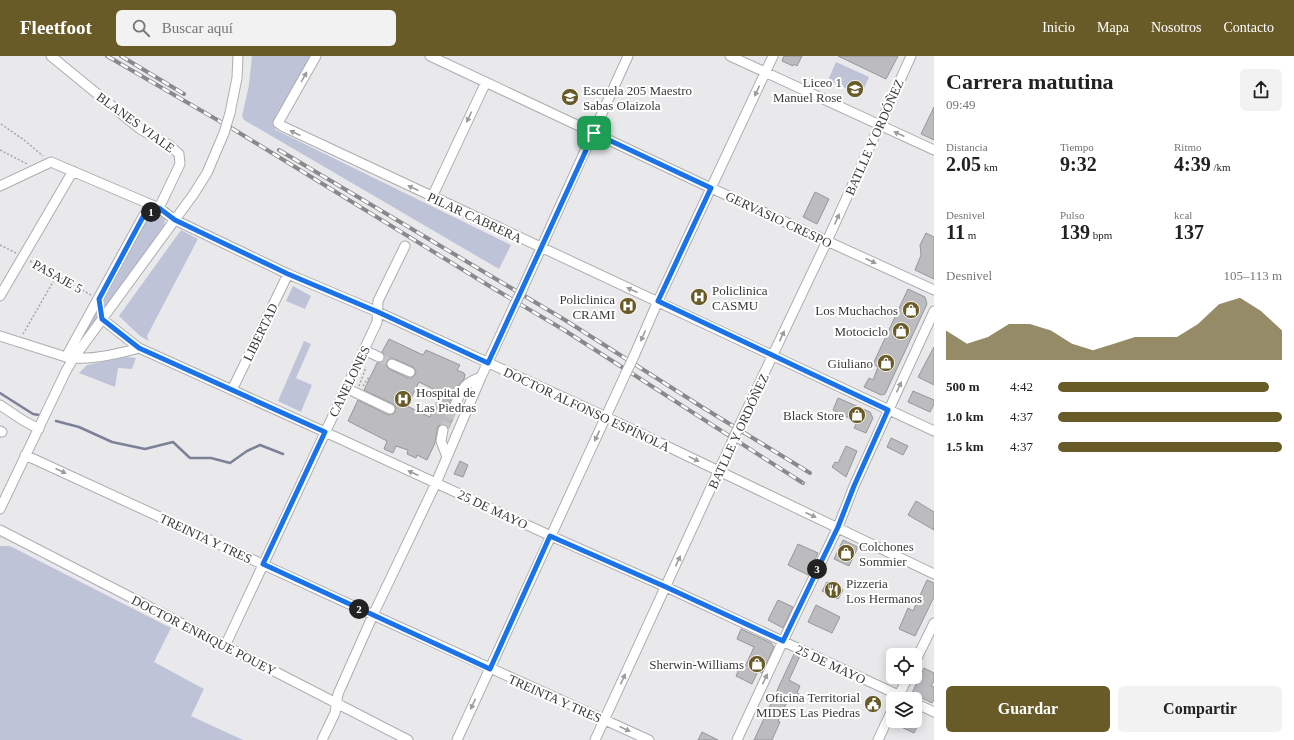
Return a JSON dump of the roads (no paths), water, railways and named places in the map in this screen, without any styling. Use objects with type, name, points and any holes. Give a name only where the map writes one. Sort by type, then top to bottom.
[{"type":"street","name":"BLANES VIALE","points":[[52,56],[140,129],[169,145],[179,154],[180,164],[159,208]]},
{"type":"street","points":[[70,358],[102,319],[175,220],[207,173],[224,133],[230,113],[237,78],[238,56]]},
{"type":"street","name":"PILAR CABRERA","points":[[316,56],[278,123],[282,126],[934,431]]},
{"type":"street","name":"GERVASIO CRESPO","points":[[430,56],[711,188],[934,290]]},
{"type":"street","points":[[322,740],[335,713],[338,694],[373,615],[436,483],[481,377],[628,56]]},
{"type":"street","points":[[730,56],[934,150]]},
{"type":"street","points":[[457,740],[658,301],[773,56]]},
{"type":"street","name":"BATLLE Y ORDÓÑEZ","points":[[596,740],[741,422],[827,241],[911,56]]},
{"type":"street","points":[[432,197],[486,82]]},
{"type":"street","name":"DOCTOR ALFONSO ESPÍNOLA","points":[[0,186],[51,162],[73,171],[159,208],[175,220],[288,274],[378,312],[606,417],[934,574]]},
{"type":"street","points":[[0,296],[73,171]]},
{"type":"street","points":[[0,510],[99,299],[144,215],[159,208]]},
{"type":"street","name":"CANELONES","points":[[225,646],[377,322],[378,301],[406,246]]},
{"type":"street","name":"LIBERTAD","points":[[232,390],[288,274]]},
{"type":"street","points":[[737,740],[838,527],[854,486],[934,312]]},
{"type":"street","points":[[102,319],[139,348]]},
{"type":"street","points":[[0,336],[70,358],[121,353],[139,348]]},
{"type":"street","name":"25 DE MAYO","points":[[139,348],[550,536],[666,587],[889,692]]},
{"type":"street","points":[[364,350],[379,358]]},
{"type":"street","points":[[392,364],[410,372]]},
{"type":"street","points":[[455,405],[464,385],[481,377]]},
{"type":"street","points":[[346,388],[390,409]]},
{"type":"street","points":[[0,405],[39,429]]},
{"type":"street","points":[[443,430],[441,441],[447,457]]},
{"type":"street","name":"TREINTA Y TRES","points":[[25,455],[490,669],[605,719],[649,740]]},
{"type":"street","name":"DOCTOR ENRIQUE POUEY","points":[[0,530],[408,740]]},
{"type":"street","points":[[922,648],[934,623]]},
{"type":"street","points":[[922,706],[934,712]]},
{"type":"street","points":[[878,740],[886,723]]},
{"type":"waterway","points":[[0,393],[33,414],[39,415]]},
{"type":"waterway","points":[[56,421],[79,427],[112,442],[145,449],[173,442],[190,458],[211,458],[230,463],[247,451],[260,445],[283,454]]},
{"type":"tunnel","points":[[379,357],[392,364]]},
{"type":"tunnel","points":[[443,430],[455,405]]},
{"type":"railway","points":[[107,56],[233,129],[564,330],[803,483]]},
{"type":"railway","points":[[121,56],[184,94]]},
{"type":"railway","points":[[279,150],[565,320],[702,407],[810,473]]},
{"type":"place","name":"Liceo 1 Manuel Rose","points":[[855,89]]},
{"type":"place","name":"Escuela 205 Maestro Sabas Olaizola","points":[[570,97]]},
{"type":"place","name":"Policlinica CASMU","points":[[699,297]]},
{"type":"place","name":"Policlinica CRAMI","points":[[628,306]]},
{"type":"place","name":"Los Muchachos","points":[[911,310]]},
{"type":"place","name":"Motociclo","points":[[901,331]]},
{"type":"place","name":"Giuliano","points":[[886,363]]},
{"type":"place","name":"Hospital de Las Piedras","points":[[403,399]]},
{"type":"place","name":"Black Store","points":[[857,415]]},
{"type":"place","name":"Colchones Sommier","points":[[846,553]]},
{"type":"place","name":"Pizzeria Los Hermanos","points":[[833,590]]},
{"type":"place","name":"Sherwin-Williams","points":[[757,664]]},
{"type":"place","name":"Oficina Territorial MIDES Las Piedras","points":[[873,704]]}]
